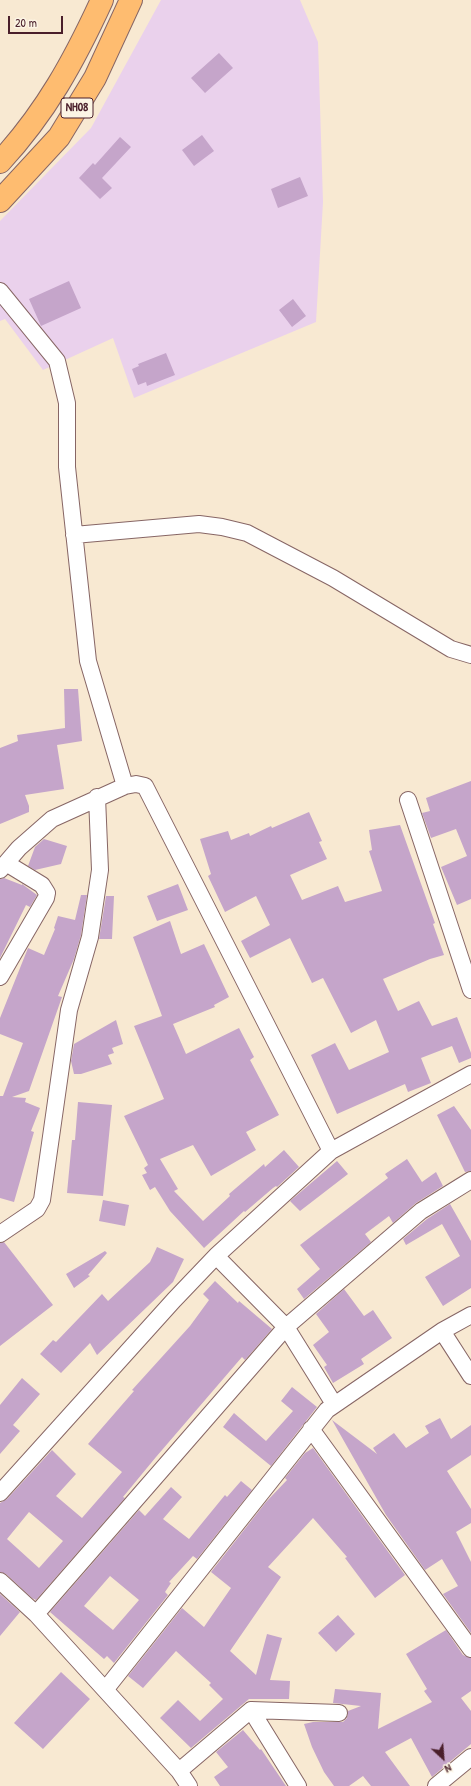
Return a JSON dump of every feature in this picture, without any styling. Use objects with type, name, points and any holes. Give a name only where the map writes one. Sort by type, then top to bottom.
[{"type":"highway","name":"NH08","points":[[0,162],[30,128],[58,87],[85,38],[102,0]]},
{"type":"highway","name":"NH08","points":[[0,200],[60,137],[95,78],[131,0]]},
{"type":"street","points":[[0,291],[57,360],[67,403],[67,467],[88,661],[125,786]]},
{"type":"street","points":[[74,535],[199,524],[222,527],[247,533],[333,578],[451,649],[471,655]]},
{"type":"street","points":[[0,977],[46,898],[47,893],[42,886],[3,867],[19,848],[52,820],[97,797],[125,786],[136,784],[145,786],[331,1151]]},
{"type":"street","points":[[0,1234],[37,1209],[42,1200],[69,1010],[90,937],[100,870],[97,797]]},
{"type":"street","points":[[408,800],[471,990]]},
{"type":"street","points":[[0,1493],[164,1311],[216,1256],[331,1151],[471,1074]]},
{"type":"street","points":[[36,1614],[286,1327],[421,1212],[471,1180]]},
{"type":"street","points":[[216,1256],[286,1327],[334,1404]]},
{"type":"street","points":[[105,1690],[327,1410],[442,1331],[471,1315]]},
{"type":"street","points":[[442,1331],[471,1376]]},
{"type":"street","points":[[311,1429],[471,1649]]},
{"type":"street","points":[[0,1581],[36,1614],[179,1771],[189,1786]]},
{"type":"street","points":[[179,1771],[251,1710],[338,1713]]},
{"type":"street","points":[[251,1710],[298,1786]]},
{"type":"street","points":[[436,1786],[471,1757]]},
{"type":"shaded area","points":[[161,0],[300,0],[318,42],[323,202],[316,322],[134,398],[113,338],[43,370],[5,319],[0,321],[0,221],[91,128]]},
{"type":"building","points":[[219,53],[233,68],[205,93],[191,78]]},
{"type":"building","points":[[202,135],[214,151],[194,166],[182,150]]},
{"type":"building","points":[[120,137],[131,147],[102,178],[112,188],[100,199],[79,178],[93,163],[95,165]]},
{"type":"building","points":[[300,177],[308,196],[278,208],[271,189]]},
{"type":"building","points":[[69,281],[81,308],[41,326],[29,299]]},
{"type":"building","points":[[293,299],[306,316],[292,327],[279,310]]},
{"type":"building","points":[[166,353],[175,375],[147,386],[146,382],[138,385],[132,369],[139,366],[138,364]]},
{"type":"building","points":[[64,689],[78,689],[82,741],[57,745],[64,789],[25,795],[29,806],[29,812],[0,824],[0,748],[18,741],[17,735],[65,728]]},
{"type":"building","points":[[471,781],[471,899],[457,905],[441,867],[467,856],[456,829],[431,838],[422,813],[430,811],[426,798]]},
{"type":"building","points":[[309,812],[322,841],[319,842],[327,859],[290,875],[302,900],[338,886],[345,902],[382,891],[369,851],[372,850],[369,830],[400,825],[435,923],[433,924],[444,955],[430,959],[383,979],[398,1011],[419,1001],[432,1026],[457,1017],[471,1053],[471,1058],[459,1063],[452,1046],[421,1058],[431,1083],[408,1092],[405,1084],[337,1114],[311,1055],[335,1043],[349,1070],[389,1052],[376,1020],[351,1033],[323,978],[312,983],[290,938],[250,958],[241,941],[270,925],[256,896],[225,912],[208,876],[211,874],[200,839],[228,831],[231,840],[249,833],[250,836],[271,826],[272,828]]},
{"type":"building","points":[[44,839],[67,846],[61,864],[35,870],[28,866],[35,847]]},
{"type":"building","points":[[4,878],[22,884],[37,895],[30,907],[26,905],[0,958],[0,879]]},
{"type":"building","points":[[178,884],[188,910],[157,921],[147,896]]},
{"type":"building","points":[[81,895],[87,895],[81,935],[74,959],[58,996],[62,997],[29,1091],[12,1097],[26,1098],[25,1102],[40,1108],[31,1131],[34,1132],[14,1202],[0,1198],[0,1096],[3,1096],[23,1043],[0,1034],[0,1018],[28,948],[44,955],[55,929],[58,916],[75,920]]},
{"type":"building","points":[[106,896],[114,896],[112,939],[99,939]]},
{"type":"building","points":[[170,921],[181,954],[204,944],[229,997],[214,1005],[215,1007],[173,1024],[186,1054],[239,1028],[254,1057],[250,1060],[279,1115],[246,1132],[256,1150],[211,1176],[193,1145],[160,1159],[178,1189],[174,1191],[203,1221],[230,1196],[229,1194],[264,1164],[265,1167],[284,1150],[299,1167],[277,1187],[276,1186],[273,1188],[245,1212],[244,1211],[204,1248],[170,1211],[155,1187],[150,1190],[142,1175],[147,1173],[144,1168],[148,1165],[124,1116],[164,1099],[134,1026],[162,1016],[133,937]]},
{"type":"building","points":[[116,1020],[123,1044],[112,1048],[114,1053],[108,1055],[112,1064],[81,1074],[74,1074],[71,1061],[74,1044]]},
{"type":"building","points":[[78,1102],[112,1105],[103,1196],[67,1193],[72,1140],[75,1140]]},
{"type":"building","points":[[454,1106],[471,1130],[471,1171],[465,1172],[437,1115]]},
{"type":"building","points":[[407,1159],[422,1182],[436,1172],[443,1186],[416,1203],[393,1223],[389,1216],[365,1234],[371,1242],[304,1299],[297,1289],[320,1269],[300,1245],[388,1178],[385,1174]]},
{"type":"building","points":[[337,1161],[348,1174],[300,1211],[290,1201]]},
{"type":"building","points":[[103,1200],[129,1205],[125,1226],[99,1221]]},
{"type":"building","points":[[450,1204],[471,1241],[471,1288],[443,1306],[425,1277],[460,1256],[442,1224],[406,1245],[403,1239],[427,1219]]},
{"type":"building","points":[[4,1242],[53,1305],[0,1346],[0,1243]]},
{"type":"building","points":[[157,1247],[184,1259],[173,1282],[97,1355],[90,1343],[61,1373],[40,1354],[53,1340],[56,1342],[102,1294],[108,1301],[150,1262]]},
{"type":"building","points":[[105,1251],[107,1253],[88,1275],[90,1276],[74,1288],[66,1274]]},
{"type":"building","points":[[215,1281],[238,1303],[239,1301],[272,1329],[245,1360],[242,1357],[156,1457],[123,1497],[125,1498],[36,1600],[32,1598],[6,1574],[0,1572],[0,1503],[7,1499],[52,1450],[76,1474],[56,1496],[82,1518],[122,1472],[88,1444],[134,1391],[132,1390],[190,1326],[209,1300],[203,1294]],"holes":[[[29,1512],[63,1541],[39,1568],[7,1539]]]},
{"type":"building","points":[[344,1289],[364,1316],[373,1310],[392,1338],[361,1359],[364,1364],[333,1383],[324,1367],[327,1365],[313,1345],[329,1332],[316,1314]]},
{"type":"building","points":[[22,1378],[40,1394],[13,1425],[20,1431],[0,1454],[0,1405]]},
{"type":"building","points":[[292,1387],[317,1407],[271,1466],[223,1427],[234,1413],[266,1441],[293,1411],[281,1401]]},
{"type":"building","points":[[440,1418],[451,1439],[471,1425],[471,1455],[447,1471],[471,1509],[471,1523],[456,1532],[471,1562],[471,1633],[443,1594],[458,1586],[442,1559],[425,1570],[386,1515],[332,1420],[377,1454],[373,1448],[394,1433],[406,1448],[429,1433],[425,1426]]},
{"type":"building","points":[[313,1448],[405,1575],[375,1598],[345,1558],[347,1557],[313,1518],[268,1567],[281,1577],[230,1651],[256,1675],[267,1634],[282,1638],[270,1680],[290,1681],[289,1699],[249,1699],[191,1748],[160,1718],[178,1700],[200,1721],[223,1699],[209,1685],[211,1683],[176,1651],[143,1688],[128,1676],[182,1608],[204,1627],[231,1588],[211,1572],[266,1502],[287,1480],[285,1478],[305,1453]]},
{"type":"building","points":[[241,1481],[252,1490],[197,1559],[193,1556],[169,1582],[171,1583],[165,1592],[168,1595],[114,1663],[107,1656],[104,1659],[50,1612],[139,1510],[145,1516],[171,1487],[182,1497],[163,1519],[189,1539],[225,1495],[227,1497]],"holes":[[[110,1576],[139,1600],[113,1630],[84,1606]]]},
{"type":"building","points":[[0,1594],[20,1612],[0,1636]]},
{"type":"building","points":[[338,1615],[355,1634],[336,1652],[318,1633]]},
{"type":"building","points":[[446,1630],[463,1655],[471,1658],[471,1691],[461,1698],[471,1711],[471,1744],[432,1777],[411,1738],[385,1752],[410,1786],[371,1786],[363,1776],[349,1786],[334,1786],[324,1772],[312,1747],[304,1724],[313,1722],[343,1722],[347,1718],[348,1711],[361,1706],[333,1703],[335,1689],[381,1693],[378,1729],[432,1702],[424,1691],[427,1689],[406,1654]]},
{"type":"building","points":[[61,1672],[90,1699],[43,1749],[14,1723]]},
{"type":"building","points":[[243,1730],[260,1750],[261,1749],[286,1786],[220,1786],[214,1777],[228,1767],[216,1752]]}]
